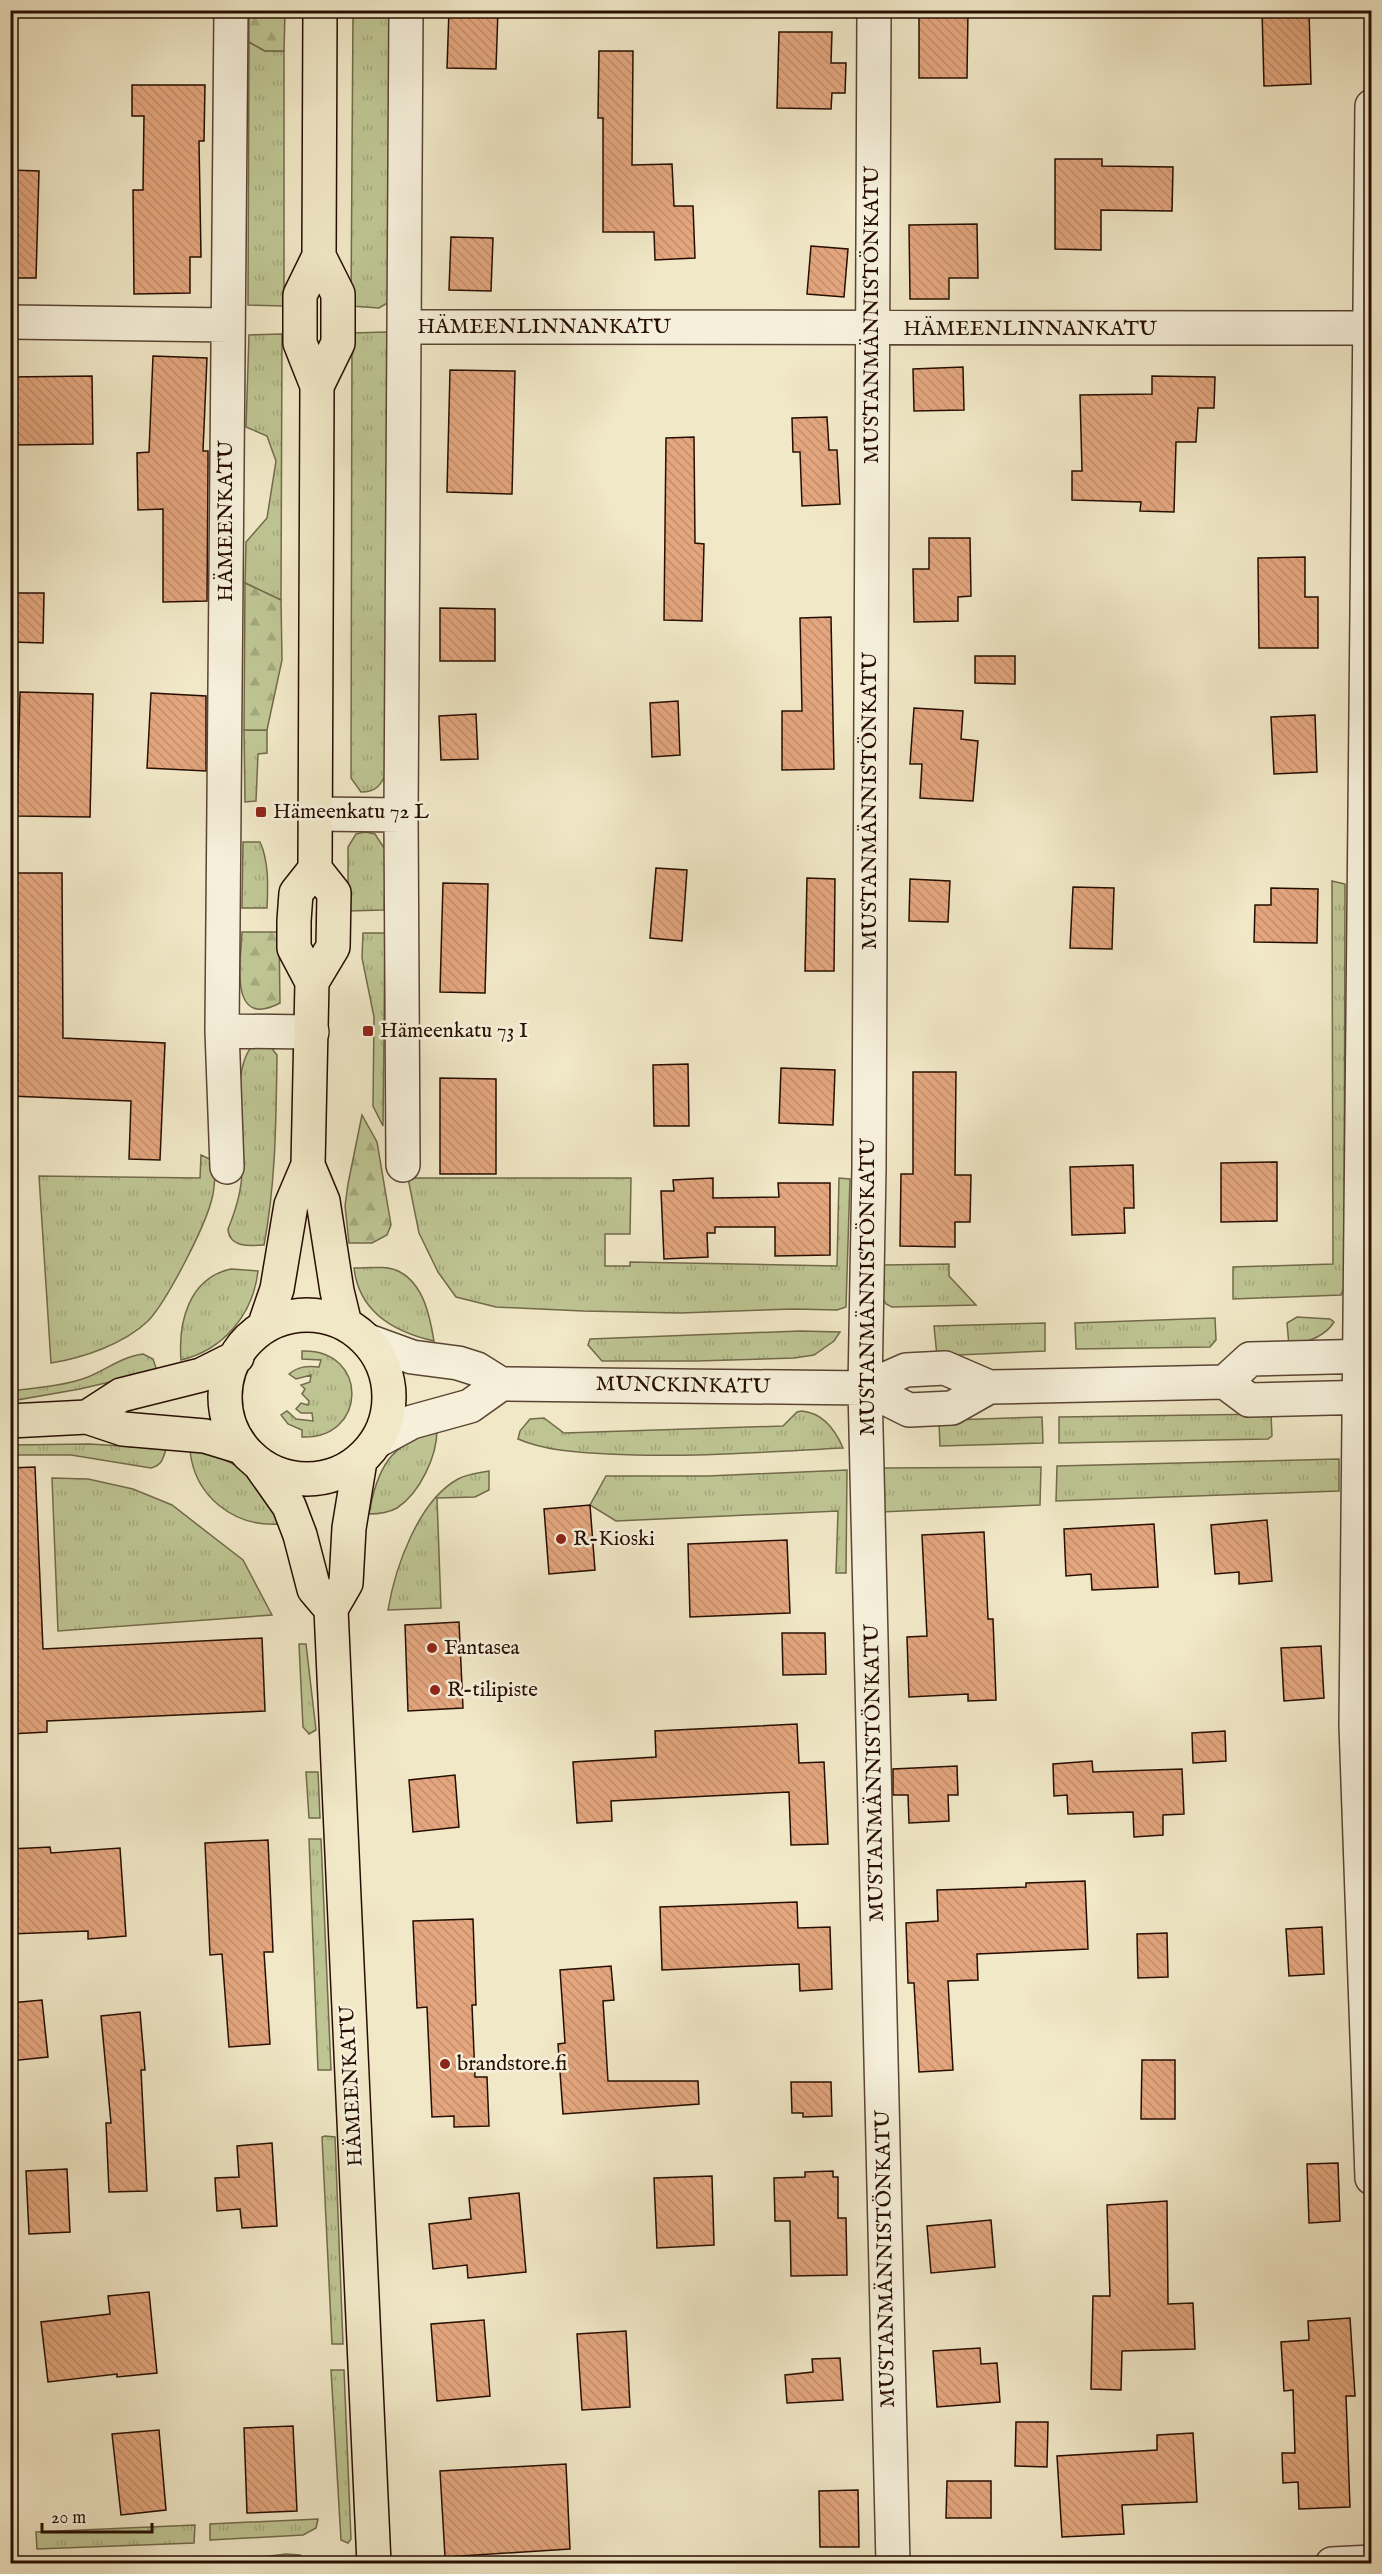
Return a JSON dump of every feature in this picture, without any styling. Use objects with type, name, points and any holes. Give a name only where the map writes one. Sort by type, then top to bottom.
[{"type":"main road","points":[[264,1327],[277,1289],[291,1205],[308,1165],[312,982],[294,948],[294,921],[296,893],[315,869],[317,386],[300,343],[300,295],[319,256],[320,10]]},
{"type":"main road","points":[[308,1165],[322,1201],[337,1291],[356,1332],[383,1364],[390,1391],[387,1418],[368,1451],[349,1528],[346,1583],[331,1609],[314,1589],[300,1535],[289,1506],[229,1424],[225,1398],[229,1370],[243,1345],[264,1327],[290,1317],[318,1316],[356,1332]]},
{"type":"main road","points":[[87,1417],[121,1395],[201,1375],[237,1357]]},
{"type":"main road","points":[[10,1420],[87,1417],[123,1429],[205,1436],[251,1456],[285,1477],[311,1480],[337,1474],[368,1451]]},
{"type":"main road","name":"HÄMEENKATU","points":[[331,1609],[374,2564]]},
{"type":"street","name":"HÄMEENKATU","points":[[227,1167],[222,1031],[231,10]]},
{"type":"street","points":[[403,1165],[401,815],[406,10]]},
{"type":"street","name":"MUSTANMÄNNISTÖNKATU","points":[[874,10],[869,1168],[865,1388],[893,2564]]},
{"type":"street","points":[[1371,106],[1366,1397],[1356,1725],[1371,2178]]},
{"type":"street","points":[[10,322],[228,325]]},
{"type":"street","name":"HÄMEENLINNANKATU","points":[[404,327],[1369,328]]},
{"type":"street","points":[[315,814],[401,815]]},
{"type":"street","points":[[222,1031],[312,1032]]},
{"type":"street","points":[[356,1332],[412,1357],[458,1363],[477,1369],[501,1384],[470,1406],[412,1422],[368,1451]]},
{"type":"street","points":[[1366,1357],[1251,1359],[1225,1382],[1249,1400],[1366,1397]]},
{"type":"street","name":"MUNCKINKATU","points":[[501,1384],[865,1388],[909,1410],[952,1408],[989,1387],[1225,1382]]},
{"type":"street","points":[[1332,2564],[1371,2562]]},
{"type":"green space","points":[[249,11],[285,11],[284,51],[265,51],[249,42]]},
{"type":"green space","points":[[353,11],[390,11],[389,302],[379,308],[351,306]]},
{"type":"green space","points":[[249,42],[265,51],[284,51],[284,306],[248,305]]},
{"type":"green space","points":[[387,332],[386,774],[377,788],[361,792],[351,778],[352,333]]},
{"type":"green space","points":[[282,334],[281,600],[245,583],[246,542],[267,518],[276,461],[267,436],[246,427],[249,335]]},
{"type":"green space","points":[[245,583],[281,600],[282,660],[267,730],[244,730]]},
{"type":"green space","points":[[244,730],[267,730],[267,753],[258,754],[256,801],[245,802]]},
{"type":"green space","points":[[365,832],[375,834],[386,851],[384,910],[348,911],[348,847],[356,834]]},
{"type":"green space","points":[[243,842],[260,842],[263,849],[267,874],[267,908],[242,908]]},
{"type":"green space","points":[[1332,881],[1345,884],[1344,1287],[1341,1295],[1233,1299],[1233,1267],[1333,1264]]},
{"type":"green space","points":[[242,932],[279,932],[280,1003],[263,1009],[252,1007],[245,1000],[240,974]]},
{"type":"green space","points":[[363,933],[385,933],[383,1126],[373,1106],[374,1017],[362,958]]},
{"type":"green space","points":[[253,1045],[269,1045],[277,1055],[275,1150],[271,1198],[264,1245],[253,1246],[236,1243],[229,1235],[228,1229],[238,1201],[242,1171],[239,1152],[240,1081],[247,1054]]},
{"type":"green space","points":[[362,1115],[377,1142],[391,1225],[387,1235],[372,1243],[349,1243],[345,1206]]},
{"type":"green space","points":[[201,1155],[216,1162],[210,1207],[186,1260],[156,1311],[148,1321],[127,1337],[103,1349],[51,1363],[39,1176],[200,1178]]},
{"type":"green space","points":[[408,1178],[631,1178],[630,1234],[605,1234],[605,1266],[630,1266],[630,1262],[837,1266],[839,1178],[850,1179],[846,1307],[837,1310],[794,1309],[680,1313],[583,1311],[496,1307],[456,1297],[438,1272],[419,1233]]},
{"type":"green space","points":[[949,1264],[949,1276],[976,1305],[892,1307],[883,1299],[884,1265]]},
{"type":"green space","points":[[354,1268],[389,1268],[408,1278],[415,1285],[424,1302],[434,1341],[405,1332],[381,1318],[363,1297]]},
{"type":"green space","points":[[231,1269],[258,1271],[250,1302],[243,1316],[223,1339],[196,1355],[181,1360],[184,1317],[189,1304],[205,1282]]},
{"type":"green space","points":[[1297,1317],[1330,1319],[1334,1322],[1320,1335],[1289,1346],[1287,1323]]},
{"type":"green space","points":[[1215,1318],[1216,1340],[1210,1347],[1076,1349],[1075,1323]]},
{"type":"green space","points":[[1045,1323],[1045,1351],[937,1356],[934,1326]]},
{"type":"green space","points":[[800,1331],[840,1332],[834,1341],[814,1355],[794,1358],[602,1361],[588,1345],[590,1339]]},
{"type":"green space","points":[[302,1351],[324,1354],[340,1364],[349,1378],[352,1394],[348,1411],[339,1425],[323,1434],[302,1437],[302,1430],[288,1424],[281,1415],[287,1411],[296,1419],[313,1421],[312,1413],[301,1413],[296,1409],[301,1403],[308,1405],[309,1401],[302,1394],[305,1389],[301,1385],[310,1382],[311,1375],[296,1379],[289,1374],[303,1367],[319,1367],[321,1360],[302,1359]]},
{"type":"green space","points":[[143,1354],[153,1359],[157,1371],[80,1389],[11,1401],[10,1391],[69,1383],[95,1374],[122,1360]]},
{"type":"green space","points":[[797,1412],[816,1415],[827,1423],[843,1448],[726,1454],[637,1455],[562,1450],[518,1439],[520,1431],[530,1419],[544,1418],[564,1433],[783,1426]]},
{"type":"green space","points":[[1271,1414],[1272,1436],[1268,1439],[1059,1443],[1059,1417]]},
{"type":"green space","points":[[1042,1417],[1043,1443],[940,1446],[939,1423],[950,1420]]},
{"type":"green space","points":[[437,1430],[434,1451],[426,1473],[413,1493],[394,1510],[369,1514],[376,1483],[388,1460],[408,1443]]},
{"type":"green space","points":[[90,1444],[166,1449],[160,1463],[151,1468],[71,1455],[11,1455],[11,1445]]},
{"type":"green space","points":[[190,1451],[222,1459],[246,1473],[263,1494],[279,1524],[262,1524],[246,1520],[219,1506],[200,1482],[193,1467]]},
{"type":"green space","points":[[1339,1459],[1339,1491],[1056,1501],[1057,1466]]},
{"type":"green space","points":[[1041,1467],[1040,1505],[881,1512],[884,1468]]},
{"type":"green space","points":[[847,1470],[846,1573],[836,1573],[838,1511],[616,1521],[590,1505],[606,1476],[708,1476]]},
{"type":"green space","points":[[489,1471],[489,1490],[475,1497],[437,1498],[441,1608],[388,1610],[403,1556],[420,1519],[431,1503],[444,1489],[458,1479]]},
{"type":"green space","points":[[52,1478],[88,1479],[133,1489],[172,1505],[243,1560],[272,1615],[58,1631]]},
{"type":"green space","points":[[299,1644],[306,1644],[316,1730],[309,1734],[303,1727]]},
{"type":"green space","points":[[306,1772],[318,1772],[320,1818],[309,1818]]},
{"type":"green space","points":[[309,1839],[321,1839],[331,2070],[318,2070]]},
{"type":"green space","points":[[322,2137],[335,2137],[343,2344],[332,2344]]},
{"type":"green space","points":[[331,2370],[344,2370],[351,2539],[348,2543],[341,2540]]},
{"type":"green space","points":[[318,2519],[316,2528],[303,2535],[210,2540],[210,2524]]},
{"type":"green space","points":[[195,2525],[194,2543],[37,2549],[36,2532]]},
{"type":"green space","points":[[286,2554],[300,2555],[308,2563],[213,2563]]},
{"type":"building","points":[[449,10],[498,10],[496,69],[447,68]]},
{"type":"building","points":[[919,10],[968,10],[967,78],[919,78]]},
{"type":"building","points":[[1262,10],[1309,10],[1311,84],[1264,86]]},
{"type":"building","points":[[779,32],[832,32],[831,63],[846,63],[845,93],[832,93],[831,109],[777,108]]},
{"type":"building","points":[[599,51],[633,51],[632,165],[672,164],[674,206],[693,206],[695,258],[655,260],[654,232],[603,232],[603,118],[598,118]]},
{"type":"building","points":[[132,85],[205,85],[204,141],[199,141],[201,257],[190,257],[190,293],[134,294],[133,190],[143,190],[144,116],[132,116]]},
{"type":"building","points":[[1055,159],[1102,159],[1102,166],[1173,167],[1172,211],[1101,210],[1101,250],[1055,249]]},
{"type":"building","points":[[10,170],[39,171],[36,278],[10,278]]},
{"type":"building","points":[[977,224],[978,278],[949,278],[949,299],[910,299],[909,225]]},
{"type":"building","points":[[451,237],[493,238],[491,291],[449,290]]},
{"type":"building","points":[[811,246],[848,249],[844,297],[807,294]]},
{"type":"building","points":[[153,356],[207,358],[203,451],[208,451],[207,601],[163,602],[163,509],[138,510],[137,453],[149,452]]},
{"type":"building","points":[[963,367],[964,410],[914,411],[913,369]]},
{"type":"building","points":[[450,370],[515,371],[512,494],[447,492]]},
{"type":"building","points":[[92,376],[93,444],[10,445],[10,377]]},
{"type":"building","points":[[1152,376],[1215,377],[1214,408],[1198,408],[1196,442],[1176,442],[1174,512],[1140,511],[1141,502],[1072,500],[1072,471],[1082,471],[1080,395],[1152,394]]},
{"type":"building","points":[[827,417],[829,450],[837,450],[840,504],[802,506],[800,452],[793,452],[792,418]]},
{"type":"building","points":[[694,437],[695,543],[704,544],[702,621],[664,620],[666,438]]},
{"type":"building","points":[[929,538],[970,538],[971,596],[958,597],[958,621],[914,622],[913,569],[929,569]]},
{"type":"building","points":[[1305,557],[1305,597],[1318,597],[1318,648],[1259,648],[1258,558]]},
{"type":"building","points":[[15,593],[44,593],[43,643],[13,642]]},
{"type":"building","points":[[440,608],[495,609],[495,661],[440,661]]},
{"type":"building","points":[[831,617],[834,769],[782,770],[782,711],[802,711],[800,618]]},
{"type":"building","points":[[975,656],[1015,656],[1015,684],[975,683]]},
{"type":"building","points":[[20,692],[93,694],[90,817],[17,816]]},
{"type":"building","points":[[151,693],[206,696],[206,771],[147,768]]},
{"type":"building","points":[[678,701],[680,755],[652,757],[650,703]]},
{"type":"building","points":[[914,708],[963,711],[961,739],[978,741],[973,801],[920,798],[922,764],[910,764]]},
{"type":"building","points":[[476,714],[478,759],[441,760],[439,716]]},
{"type":"building","points":[[1315,715],[1317,772],[1274,774],[1271,717]]},
{"type":"building","points":[[656,868],[687,870],[682,941],[650,938]]},
{"type":"building","points":[[10,873],[62,873],[63,1038],[165,1043],[160,1160],[129,1159],[131,1101],[10,1096]]},
{"type":"building","points":[[807,878],[835,879],[834,971],[805,971]]},
{"type":"building","points":[[910,879],[950,881],[948,922],[909,921]]},
{"type":"building","points":[[443,883],[488,884],[485,993],[440,992]]},
{"type":"building","points":[[1073,887],[1114,888],[1112,949],[1070,948]]},
{"type":"building","points":[[1271,888],[1318,889],[1317,943],[1254,942],[1255,905],[1271,905]]},
{"type":"building","points":[[688,1064],[689,1126],[654,1126],[653,1065]]},
{"type":"building","points":[[781,1068],[835,1070],[833,1125],[779,1123]]},
{"type":"building","points":[[913,1072],[956,1072],[955,1175],[971,1175],[970,1222],[955,1222],[955,1247],[900,1246],[901,1174],[913,1174]]},
{"type":"building","points":[[440,1078],[496,1079],[496,1174],[440,1174]]},
{"type":"building","points":[[1277,1162],[1277,1221],[1221,1222],[1221,1163]]},
{"type":"building","points":[[1133,1165],[1134,1208],[1124,1208],[1125,1233],[1072,1235],[1070,1167]]},
{"type":"building","points":[[713,1178],[713,1198],[779,1197],[778,1183],[830,1183],[830,1255],[775,1256],[775,1227],[715,1227],[715,1233],[707,1233],[708,1257],[664,1259],[661,1191],[674,1191],[673,1180]]},
{"type":"building","points":[[35,1467],[43,1649],[262,1638],[265,1711],[47,1721],[47,1732],[10,1734],[10,1468]]},
{"type":"building","points":[[590,1505],[595,1570],[549,1574],[544,1509]]},
{"type":"building","points":[[1267,1520],[1272,1581],[1239,1584],[1239,1572],[1215,1574],[1211,1525]]},
{"type":"building","points":[[1154,1524],[1158,1587],[1092,1590],[1091,1574],[1066,1576],[1064,1529]]},
{"type":"building","points":[[984,1532],[988,1619],[993,1619],[996,1700],[968,1701],[968,1694],[909,1697],[907,1637],[927,1636],[922,1535]]},
{"type":"building","points":[[787,1540],[790,1613],[690,1617],[688,1544]]},
{"type":"building","points":[[459,1622],[463,1708],[408,1711],[405,1625]]},
{"type":"building","points":[[782,1633],[825,1633],[826,1674],[783,1675]]},
{"type":"building","points":[[1321,1646],[1324,1698],[1284,1701],[1281,1648]]},
{"type":"building","points":[[797,1724],[799,1763],[824,1762],[828,1844],[791,1845],[789,1792],[611,1801],[612,1821],[577,1823],[573,1762],[656,1757],[655,1731]]},
{"type":"building","points":[[1225,1731],[1226,1761],[1193,1763],[1192,1733]]},
{"type":"building","points":[[1092,1761],[1093,1772],[1182,1769],[1184,1814],[1163,1815],[1163,1835],[1134,1837],[1133,1812],[1068,1814],[1067,1795],[1054,1796],[1053,1764]]},
{"type":"building","points":[[957,1766],[958,1795],[948,1795],[949,1821],[909,1823],[908,1795],[893,1795],[893,1769]]},
{"type":"building","points":[[455,1775],[459,1827],[413,1832],[409,1780]]},
{"type":"building","points":[[268,1840],[273,1952],[264,1952],[270,2044],[229,2047],[222,1954],[210,1955],[205,1843]]},
{"type":"building","points":[[50,1847],[51,1853],[120,1848],[126,1936],[88,1939],[88,1931],[10,1934],[10,1849]]},
{"type":"building","points":[[1085,1881],[1088,1949],[977,1954],[978,1980],[948,1981],[953,2070],[919,2072],[914,1983],[908,1983],[906,1923],[938,1921],[937,1890],[1026,1887],[1026,1883]]},
{"type":"building","points":[[797,1902],[798,1928],[830,1927],[832,1989],[800,1991],[799,1964],[662,1970],[660,1907]]},
{"type":"building","points":[[473,1919],[476,2005],[472,2005],[475,2077],[487,2077],[489,2126],[454,2127],[454,2116],[432,2117],[427,2007],[417,2008],[413,1921]]},
{"type":"building","points":[[1322,1927],[1324,1974],[1289,1976],[1286,1929]]},
{"type":"building","points":[[1167,1933],[1168,1977],[1138,1978],[1137,1934]]},
{"type":"building","points":[[611,1966],[614,2000],[603,2001],[608,2081],[698,2081],[699,2104],[563,2114],[558,2044],[565,2043],[560,1970]]},
{"type":"building","points":[[42,2000],[48,2057],[10,2061],[10,2003]]},
{"type":"building","points":[[140,2012],[145,2070],[141,2070],[147,2191],[109,2192],[106,2123],[111,2123],[101,2016]]},
{"type":"building","points":[[1142,2060],[1175,2060],[1175,2119],[1141,2119]]},
{"type":"building","points":[[791,2082],[831,2082],[832,2116],[803,2117],[803,2113],[792,2113]]},
{"type":"building","points":[[272,2143],[277,2226],[242,2228],[240,2209],[217,2211],[215,2178],[239,2177],[237,2146]]},
{"type":"building","points":[[1338,2163],[1340,2221],[1309,2223],[1307,2164]]},
{"type":"building","points":[[67,2169],[70,2232],[29,2234],[26,2171]]},
{"type":"building","points":[[833,2171],[833,2177],[838,2177],[838,2218],[846,2218],[847,2275],[791,2276],[790,2221],[775,2221],[774,2178],[805,2177],[805,2172]]},
{"type":"building","points":[[712,2176],[714,2245],[657,2248],[654,2178]]},
{"type":"building","points":[[519,2193],[526,2272],[468,2278],[467,2265],[433,2269],[429,2224],[471,2219],[469,2198]]},
{"type":"building","points":[[1167,2201],[1168,2304],[1193,2303],[1195,2349],[1122,2351],[1121,2390],[1091,2389],[1093,2296],[1110,2296],[1107,2205]]},
{"type":"building","points":[[991,2220],[995,2267],[931,2273],[927,2226]]},
{"type":"building","points":[[149,2292],[157,2373],[117,2377],[117,2374],[48,2382],[41,2322],[110,2314],[108,2296]]},
{"type":"building","points":[[1350,2318],[1355,2396],[1346,2396],[1350,2507],[1299,2509],[1298,2482],[1283,2483],[1282,2453],[1295,2453],[1293,2390],[1284,2391],[1281,2342],[1309,2340],[1308,2321]]},
{"type":"building","points":[[484,2320],[490,2396],[437,2401],[431,2324]]},
{"type":"building","points":[[626,2331],[630,2407],[582,2410],[577,2334]]},
{"type":"building","points":[[980,2348],[981,2364],[997,2363],[1000,2402],[937,2407],[933,2351]]},
{"type":"building","points":[[840,2358],[843,2400],[787,2403],[785,2375],[813,2372],[812,2359]]},
{"type":"building","points":[[1016,2422],[1048,2422],[1047,2467],[1015,2466]]},
{"type":"building","points":[[293,2426],[297,2511],[247,2513],[244,2428]]},
{"type":"building","points":[[159,2430],[166,2510],[121,2515],[112,2434]]},
{"type":"building","points":[[1193,2433],[1197,2502],[1122,2505],[1124,2534],[1062,2537],[1057,2456],[1157,2450],[1157,2435]]},
{"type":"building","points":[[566,2464],[570,2549],[445,2557],[440,2471]]},
{"type":"building","points":[[947,2481],[991,2481],[991,2518],[946,2518]]},
{"type":"building","points":[[858,2490],[859,2547],[820,2547],[819,2491]]},
{"type":"place","name":"Hämeenkatu 72 L","points":[[261,812]]},
{"type":"place","name":"Hämeenkatu 73 I","points":[[368,1031]]},
{"type":"place","name":"R-Kioski","points":[[561,1539]]},
{"type":"place","name":"Fantasea","points":[[432,1648]]},
{"type":"place","name":"R-tilipiste","points":[[435,1690]]},
{"type":"place","name":"brandstore.fi","points":[[445,2064]]}]
